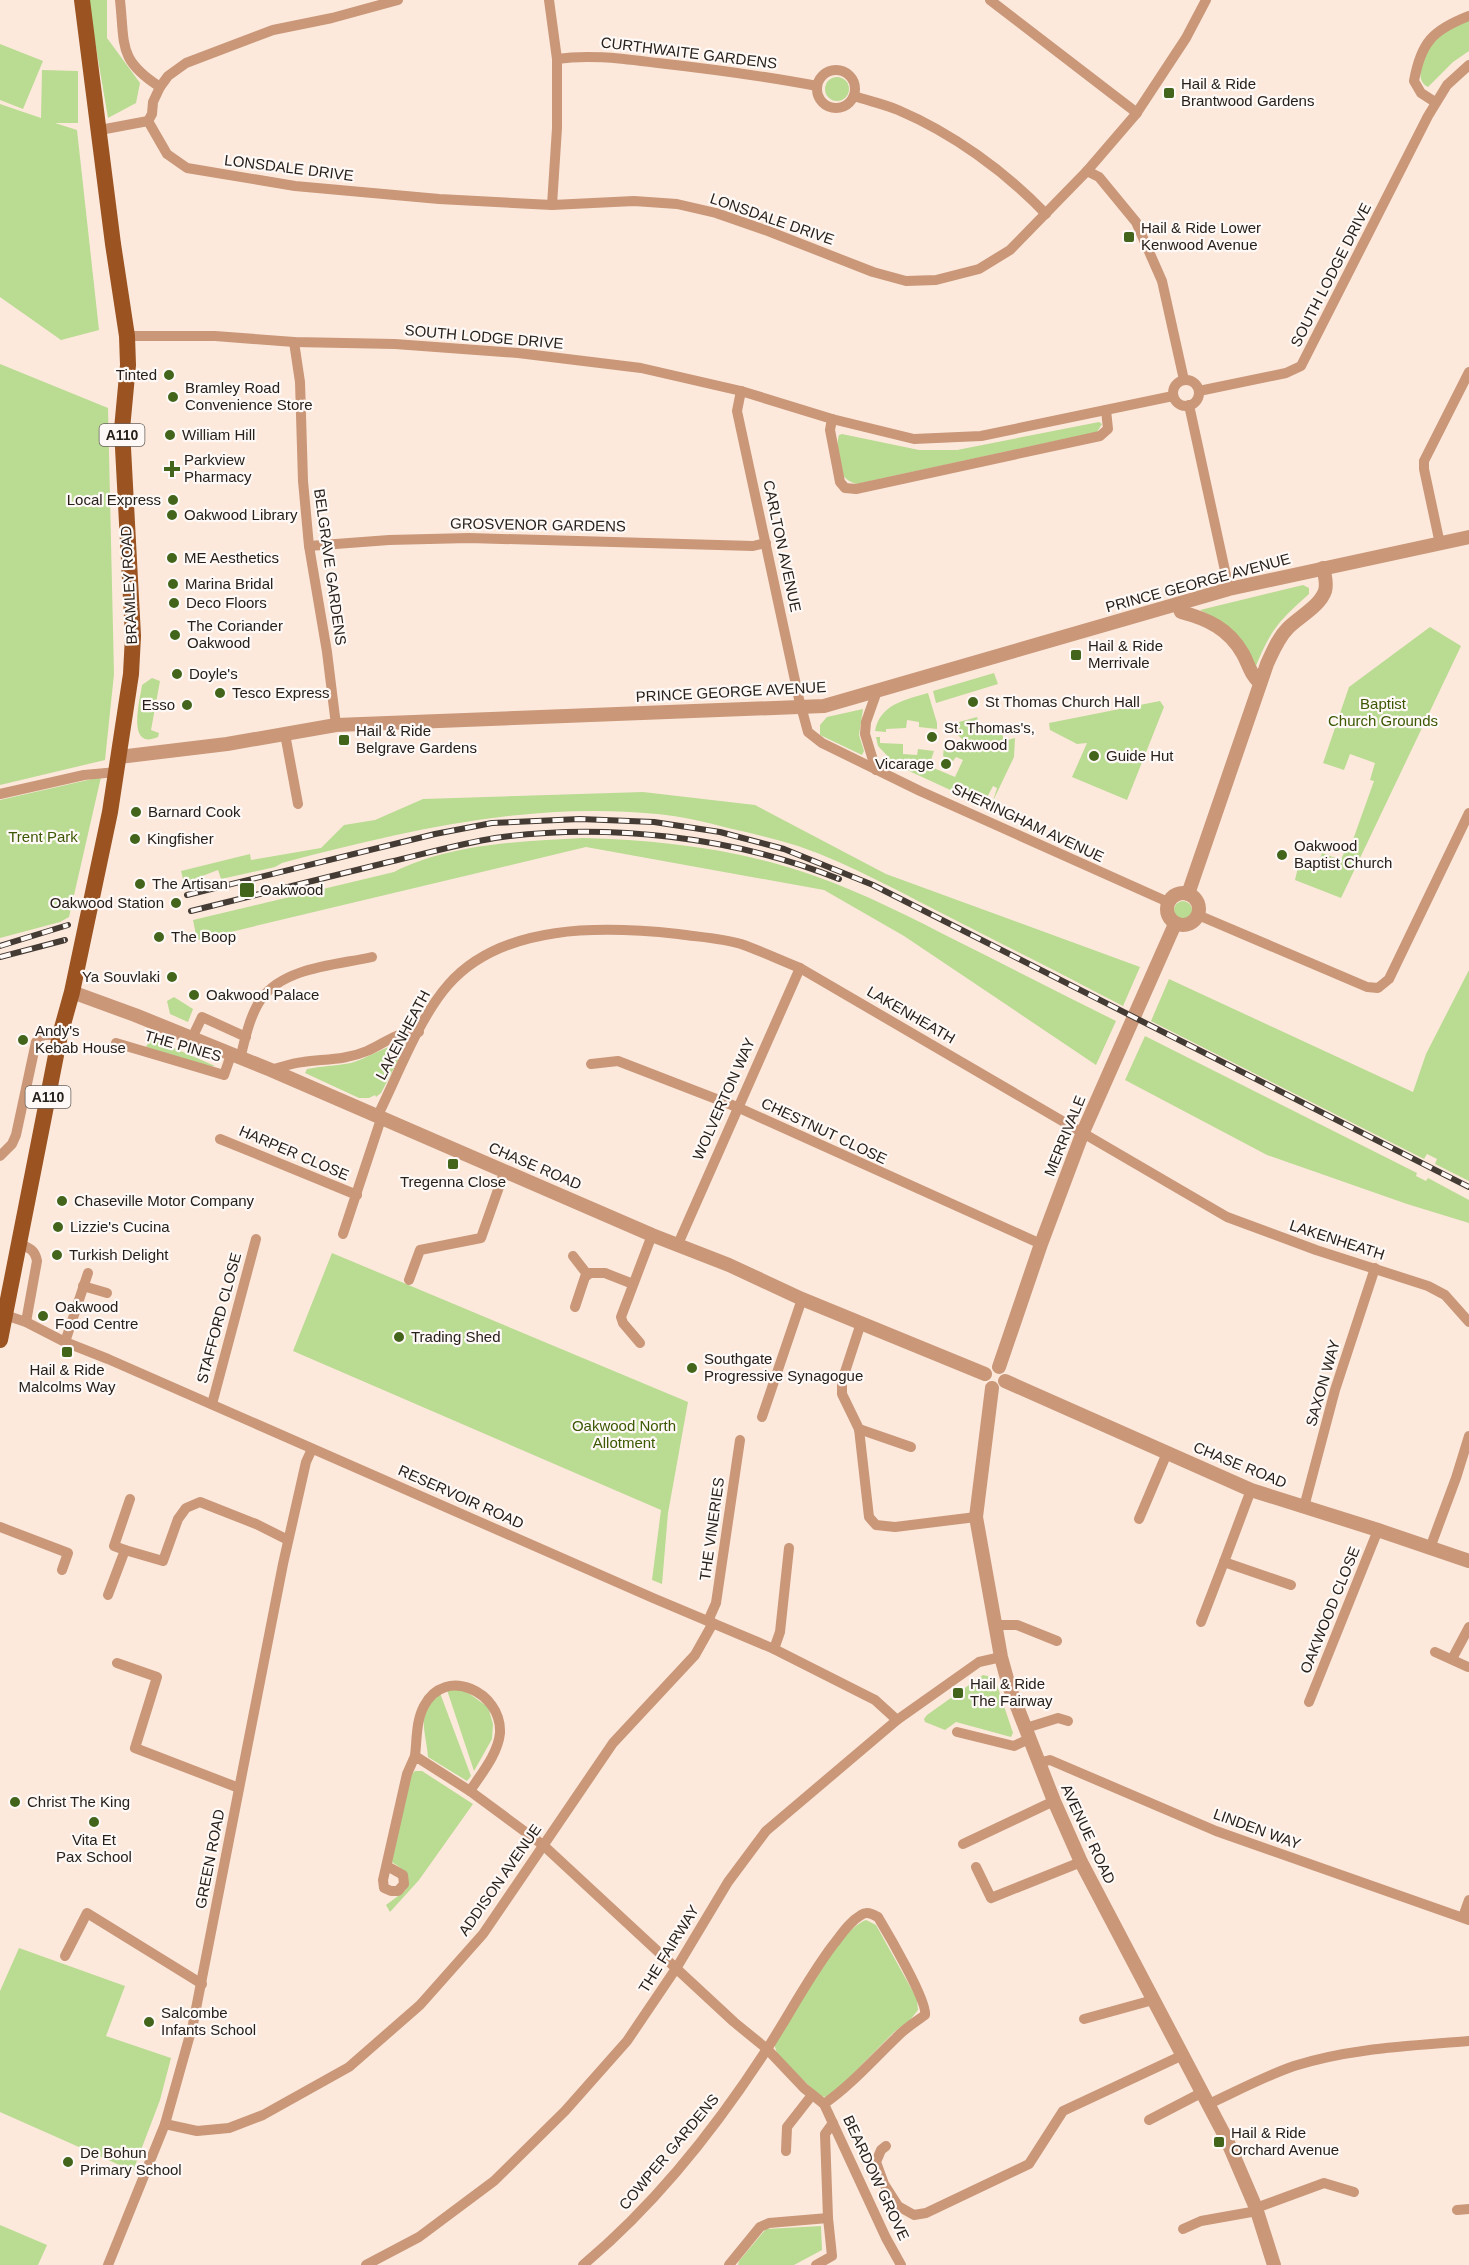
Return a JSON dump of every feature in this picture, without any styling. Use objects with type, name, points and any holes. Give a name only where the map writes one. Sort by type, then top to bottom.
[{"type":"main road","name":"A110","points":[[82,0],[100,130]]},
{"type":"main road","name":"BRAMLEY ROAD","points":[[0,1340],[5,1315],[6,1274],[19,1244],[60,1035],[72,992],[118,765],[131,674],[133,636],[122,429],[128,365],[127,336],[113,244],[100,130]]},
{"type":"street","points":[[120,0],[125,51],[142,75],[160,87]]},
{"type":"street","points":[[100,130],[148,121],[160,87],[168,76],[186,63],[273,30],[342,16],[398,0]]},
{"type":"street","points":[[549,0],[556,59],[557,128],[552,205]]},
{"type":"street","points":[[990,0],[1137,113]]},
{"type":"street","name":"LONSDALE DRIVE","points":[[148,121],[167,154],[187,168],[295,186],[439,199],[552,205],[634,201],[677,204],[726,217],[873,272],[906,281],[936,280],[979,269],[1010,250],[1046,214],[1137,113],[1186,38],[1206,0]]},
{"type":"street","points":[[1435,102],[1421,93],[1414,81],[1422,52],[1442,28],[1469,16]]},
{"type":"street","name":"CURTHWAITE GARDENS","points":[[556,59],[592,57],[629,60],[757,75],[817,86]]},
{"type":"street","name":"SOUTH LODGE DRIVE","points":[[1199,391],[1286,373],[1301,366],[1435,102],[1447,85],[1469,65]]},
{"type":"street","points":[[832,70],[838,70],[852,79],[855,84],[854,96],[848,105],[831,108],[822,102],[817,86],[823,76],[832,70]]},
{"type":"street","points":[[854,96],[897,110],[948,136],[999,172],[1046,214]]},
{"type":"street","points":[[1087,171],[1099,177],[1136,222],[1162,281],[1184,380]]},
{"type":"street","name":"SOUTH LODGE DRIVE","points":[[127,336],[215,336],[294,342],[395,344],[518,353],[641,368],[741,391],[832,419],[914,439],[981,436],[1173,396]]},
{"type":"street","name":"BELGRAVE GARDENS","points":[[294,342],[300,382],[303,481],[309,546],[327,652],[336,725]]},
{"type":"street","points":[[1440,543],[1424,461],[1469,372]]},
{"type":"street","points":[[1184,380],[1194,383],[1199,391],[1196,400],[1189,405],[1180,404],[1173,396],[1175,386],[1184,380]]},
{"type":"street","name":"CARLTON AVENUE","points":[[741,391],[737,411],[802,708]]},
{"type":"street","points":[[1189,405],[1229,589]]},
{"type":"street","points":[[832,419],[830,430],[840,482],[844,488],[856,489],[1100,436],[1108,429],[1106,410]]},
{"type":"street","name":"PRINCE GEORGE AVENUE","points":[[118,765],[336,725],[832,705],[1229,589],[1469,537]]},
{"type":"street","name":"GROSVENOR GARDENS","points":[[309,546],[389,540],[470,538],[753,546],[766,543]]},
{"type":"street","points":[[1188,894],[1260,683],[1282,635],[1325,592],[1323,568]]},
{"type":"street","points":[[1178,604],[1181,612],[1212,623],[1225,631],[1235,641],[1252,675],[1260,683]]},
{"type":"street","points":[[876,770],[865,734],[866,722],[878,691]]},
{"type":"street","name":"SHERINGHAM AVENUE","points":[[802,708],[808,732],[815,738],[876,770],[1168,903]]},
{"type":"street","points":[[285,734],[298,804]]},
{"type":"street","points":[[0,794],[118,765]]},
{"type":"street","points":[[1198,915],[1367,987],[1378,988],[1389,979],[1469,813]]},
{"type":"street","points":[[1176,894],[1188,894],[1198,903],[1198,915],[1188,924],[1175,924],[1168,916],[1168,903],[1176,894]]},
{"type":"street","name":"MERRIVALE","points":[[999,1367],[1041,1244],[1083,1132],[1175,924]]},
{"type":"street","name":"LAKENHEATH","points":[[344,1234],[379,1118],[434,1002],[448,984],[483,955],[508,945],[548,935],[589,929],[640,930],[739,944],[800,968],[1227,1217],[1316,1250],[1419,1283],[1445,1295],[1469,1322]]},
{"type":"street","points":[[235,1057],[246,1037],[256,1007],[262,998],[282,980],[296,973],[372,957]]},
{"type":"street","name":"WOLVERTON WAY","points":[[678,1244],[800,968]]},
{"type":"street","name":"CHASE ROAD","points":[[72,992],[271,1070],[802,1299],[985,1374]]},
{"type":"street","points":[[192,1038],[201,1017],[246,1037]]},
{"type":"street","points":[[271,1070],[294,1063],[346,1058],[410,1030],[419,1032]]},
{"type":"street","points":[[0,1156],[12,1144],[16,1135],[36,1042],[43,1035],[60,1035]]},
{"type":"street","name":"THE PINES","points":[[116,1043],[224,1075],[235,1057]]},
{"type":"street","name":"CHESTNUT CLOSE","points":[[591,1064],[618,1060],[737,1107],[1041,1244]]},
{"type":"street","name":"HARPER CLOSE","points":[[220,1138],[357,1196]]},
{"type":"street","points":[[409,1280],[420,1250],[481,1238],[505,1170]]},
{"type":"street","points":[[640,1343],[621,1320],[652,1235]]},
{"type":"street","name":"STAFFORD CLOSE","points":[[212,1404],[256,1239]]},
{"type":"street","points":[[19,1244],[31,1248],[36,1253],[37,1261],[26,1322]]},
{"type":"street","points":[[573,1257],[587,1274]]},
{"type":"street","name":"SAXON WAY","points":[[1304,1507],[1335,1390],[1375,1268]]},
{"type":"street","points":[[65,1342],[87,1273]]},
{"type":"street","points":[[587,1274],[605,1274],[633,1284]]},
{"type":"street","points":[[575,1307],[587,1274]]},
{"type":"street","points":[[83,1286],[107,1293]]},
{"type":"street","points":[[762,1417],[802,1299]]},
{"type":"street","name":"RESERVOIR ROAD","points":[[5,1315],[26,1322],[65,1342],[774,1649],[875,1700],[897,1720]]},
{"type":"street","points":[[861,1323],[842,1381],[842,1394],[859,1429],[869,1517],[876,1525],[895,1527],[976,1517]]},
{"type":"street","points":[[999,1367],[1005,1372],[1005,1381],[1000,1387],[992,1388],[985,1382],[985,1374],[990,1368],[999,1367]]},
{"type":"street","name":"CHASE ROAD","points":[[1005,1381],[1251,1490],[1378,1530],[1469,1562]]},
{"type":"street","name":"AVENUE ROAD","points":[[992,1388],[976,1517],[1001,1657],[1009,1686],[1038,1762],[1081,1862],[1206,2098],[1257,2210],[1274,2265]]},
{"type":"street","points":[[859,1429],[911,1447]]},
{"type":"street","points":[[1430,1548],[1469,1436]]},
{"type":"street","name":"THE VINERIES","points":[[711,1622],[716,1603],[740,1440]]},
{"type":"street","name":"GREEN ROAD","points":[[108,2265],[165,2124],[202,1984],[223,1864],[249,1749],[288,1540],[306,1462],[312,1449]]},
{"type":"street","points":[[1138,1519],[1167,1453]]},
{"type":"street","points":[[1201,1622],[1251,1490]]},
{"type":"street","points":[[130,1499],[114,1546],[163,1561],[178,1519],[186,1508],[200,1502],[256,1524],[288,1540]]},
{"type":"street","points":[[0,1527],[68,1553],[62,1570]]},
{"type":"street","name":"OAKWOOD CLOSE","points":[[1309,1702],[1378,1530]]},
{"type":"street","points":[[774,1649],[780,1632],[789,1548]]},
{"type":"street","points":[[108,1595],[124,1550]]},
{"type":"street","points":[[1224,1562],[1292,1585]]},
{"type":"street","name":"ADDISON AVENUE","points":[[165,2124],[197,2131],[229,2128],[263,2115],[349,2067],[420,2005],[483,1934],[613,1743],[695,1655],[711,1622]]},
{"type":"street","points":[[996,1625],[1017,1625],[1057,1641]]},
{"type":"street","points":[[1452,1659],[1469,1627]]},
{"type":"street","points":[[1436,1652],[1468,1667]]},
{"type":"street","name":"THE FAIRWAY","points":[[366,2265],[419,2237],[494,2181],[565,2111],[627,2041],[677,1967],[728,1882],[766,1831],[897,1720],[979,1662],[1001,1657]]},
{"type":"street","points":[[117,1663],[157,1677],[135,1748],[239,1788]]},
{"type":"street","points":[[387,1866],[407,1774],[415,1756],[419,1718],[434,1692],[455,1686],[476,1690],[491,1704],[496,1713],[500,1736],[494,1752],[470,1791]]},
{"type":"street","points":[[957,1732],[1014,1746],[1027,1734],[1059,1718],[1068,1721]]},
{"type":"street","points":[[415,1756],[470,1791],[543,1845],[734,2022],[767,2049],[812,2095],[824,2104]]},
{"type":"street","name":"LINDEN WAY","points":[[1038,1762],[1050,1760],[1216,1831],[1466,1918]]},
{"type":"street","points":[[963,1844],[1054,1801]]},
{"type":"street","points":[[976,1867],[991,1898],[1081,1862]]},
{"type":"street","points":[[1466,1918],[1469,1900]]},
{"type":"street","points":[[65,1956],[87,1912],[202,1984]]},
{"type":"street","name":"COWPER GARDENS","points":[[583,2265],[615,2238],[667,2182],[717,2121],[767,2049],[804,1985],[845,1929],[862,1913],[871,1913],[878,1917],[923,2002],[926,2009],[925,2015],[897,2036],[868,2068],[824,2104]]},
{"type":"street","points":[[1084,2019],[1153,2000]]},
{"type":"street","points":[[1149,2120],[1293,2066],[1344,2054],[1469,2041]]},
{"type":"street","points":[[886,2146],[881,2150],[876,2162],[884,2184],[898,2206],[914,2215],[920,2214],[1029,2164],[1064,2111],[1183,2055]]},
{"type":"street","points":[[786,2151],[787,2127],[812,2095]]},
{"type":"street","name":"BEARDOW GROVE","points":[[824,2104],[901,2265]]},
{"type":"street","points":[[816,2265],[832,2256],[828,2218],[825,2134],[833,2123]]},
{"type":"street","points":[[1183,2229],[1202,2221],[1257,2210],[1324,2183],[1354,2192]]},
{"type":"street","points":[[1457,2210],[1469,2210]]},
{"type":"street","points":[[729,2265],[760,2227],[768,2223],[828,2218]]},
{"type":"green space","points":[[88,0],[107,0],[107,38],[140,83],[136,103],[108,118]]},
{"type":"green space","points":[[1469,19],[1469,51],[1453,62],[1428,87],[1423,83],[1421,69],[1430,45],[1442,32]]},
{"type":"green space","points":[[0,44],[43,61],[23,109],[0,100]]},
{"type":"green space","points":[[42,70],[78,71],[78,123],[55,123],[77,130],[99,330],[61,340],[0,297],[0,104],[41,118]]},
{"type":"green space","points":[[837,77],[846,80],[849,89],[846,98],[837,101],[828,98],[825,89],[828,80]]},
{"type":"green space","points":[[0,364],[108,408],[114,674],[105,760],[0,785]]},
{"type":"green space","points":[[1099,422],[1102,424],[1097,432],[856,484],[844,477],[839,461],[838,438],[842,434],[919,450],[957,450]]},
{"type":"green space","points":[[1303,585],[1309,588],[1309,594],[1277,626],[1266,643],[1256,666],[1234,632],[1200,610]]},
{"type":"green space","name":"Baptist Church Grounds","points":[[1430,627],[1461,646],[1341,898],[1295,880],[1299,863],[1316,869],[1322,853],[1341,860],[1346,848],[1350,848],[1374,781],[1370,780],[1375,763],[1350,754],[1344,770],[1323,763],[1349,687]]},
{"type":"green space","points":[[994,673],[998,684],[936,703],[933,691]]},
{"type":"green space","points":[[152,678],[160,681],[151,730],[159,733],[158,737],[148,739],[142,737],[138,731],[137,722],[142,685]]},
{"type":"green space","points":[[928,693],[937,729],[919,727],[919,722],[907,720],[906,728],[886,729],[886,732],[875,731],[882,715],[888,709],[902,701]]},
{"type":"green space","points":[[1160,701],[1164,707],[1127,800],[1072,777],[1087,743],[1077,744],[1050,730],[1049,723]]},
{"type":"green space","points":[[863,709],[859,735],[864,751],[862,755],[820,735],[820,725],[827,717]]},
{"type":"green space","points":[[977,717],[981,730],[1000,724],[1004,741],[1015,738],[1014,757],[993,801],[997,788],[993,786],[983,805],[896,765],[878,746],[876,737],[880,737],[880,743],[903,744],[903,754],[917,755],[918,749],[934,751],[929,766],[955,777],[963,760],[956,757],[953,761],[943,756],[944,747],[956,748],[963,744],[963,740],[958,735],[959,722]]},
{"type":"green space","name":"Trent Park","points":[[101,777],[69,917],[60,922],[0,938],[0,800]]},
{"type":"green space","points":[[643,792],[755,805],[886,874],[1140,967],[1123,1006],[839,862],[798,846],[754,834],[657,814],[609,811],[515,815],[374,840],[221,879],[218,870],[184,883],[181,871],[250,854],[251,860],[321,848],[344,825],[375,820],[423,799]]},
{"type":"green space","points":[[583,838],[641,841],[728,852],[812,875],[888,906],[1116,1021],[1096,1065],[904,936],[824,890],[586,847],[197,940],[193,920],[394,872],[438,855],[511,843]]},
{"type":"green space","points":[[1183,901],[1189,904],[1192,910],[1189,916],[1183,919],[1177,916],[1174,910],[1177,904]]},
{"type":"green space","points":[[1469,970],[1469,1181],[1435,1164],[1437,1159],[1427,1154],[1424,1159],[1151,1021],[1169,979],[1413,1092],[1426,1054]]},
{"type":"green space","points":[[174,997],[193,1009],[188,1022],[170,1014],[167,1001]]},
{"type":"green space","points":[[1145,1036],[1417,1173],[1416,1176],[1426,1181],[1428,1178],[1469,1200],[1469,1223],[1267,1155],[1125,1080]]},
{"type":"green space","points":[[151,1038],[215,1066],[206,1067],[146,1047]]},
{"type":"green space","points":[[396,1044],[402,1049],[402,1053],[381,1093],[376,1097],[375,1095],[369,1098],[359,1098],[305,1073],[307,1069],[351,1063]]},
{"type":"green space","name":"Oakwood North Allotment","points":[[332,1253],[688,1402],[668,1513],[662,1584],[652,1580],[661,1510],[293,1351]]},
{"type":"green space","points":[[983,1675],[992,1677],[996,1682],[1013,1733],[1011,1737],[956,1722],[945,1730],[925,1722],[927,1715]]},
{"type":"green space","points":[[447,1690],[464,1690],[488,1707],[493,1724],[492,1739],[474,1771]]},
{"type":"green space","points":[[440,1693],[471,1776],[467,1781],[428,1757],[424,1731],[425,1716],[427,1708]]},
{"type":"green space","points":[[415,1771],[422,1771],[473,1804],[419,1880],[390,1912],[386,1905],[406,1890],[406,1875],[390,1861],[408,1778]]},
{"type":"green space","points":[[866,1920],[876,1925],[917,1999],[918,2010],[835,2092],[826,2097],[820,2096],[778,2056],[774,2044],[829,1956],[854,1927]]},
{"type":"green space","name":"De Bohun Primary School","points":[[19,1948],[125,1986],[106,2036],[171,2058],[160,2100],[133,2171],[0,2112],[0,1991]]},
{"type":"green space","points":[[0,2225],[47,2245],[38,2265],[0,2265]]},
{"type":"green space","points":[[821,2226],[822,2250],[794,2265],[738,2265],[766,2229]]},
{"type":"railway","points":[[187,895],[435,834],[492,823],[580,819],[654,822],[720,832],[784,849],[873,885],[1469,1187]]},
{"type":"railway","points":[[191,911],[455,846],[537,833],[625,833],[714,843],[799,865],[839,879]]},
{"type":"railway","points":[[0,946],[68,925]]},
{"type":"railway","points":[[0,957],[65,940]]},
{"type":"place","name":"Hail & Ride Brantwood Gardens","points":[[1169,93]]},
{"type":"place","name":"Hail & Ride Lower Kenwood Avenue","points":[[1129,237]]},
{"type":"place","name":"Tinted","points":[[169,375]]},
{"type":"place","name":"Bramley Road Convenience Store","points":[[173,397]]},
{"type":"place","name":"William Hill","points":[[170,435]]},
{"type":"place","name":"Parkview Pharmacy","points":[[172,469]]},
{"type":"place","name":"Local Express","points":[[173,500]]},
{"type":"place","name":"Oakwood Library","points":[[172,515]]},
{"type":"place","name":"ME Aesthetics","points":[[172,558]]},
{"type":"place","name":"Marina Bridal","points":[[173,584]]},
{"type":"place","name":"Deco Floors","points":[[174,603]]},
{"type":"place","name":"The Coriander Oakwood","points":[[175,635]]},
{"type":"place","name":"Hail & Ride Merrivale","points":[[1076,655]]},
{"type":"place","name":"Doyle's","points":[[177,674]]},
{"type":"place","name":"Tesco Express","points":[[220,693]]},
{"type":"place","name":"St Thomas Church Hall","points":[[973,702]]},
{"type":"place","name":"Esso","points":[[187,705]]},
{"type":"place","name":"St. Thomas's, Oakwood","points":[[932,737]]},
{"type":"place","name":"Hail & Ride Belgrave Gardens","points":[[344,740]]},
{"type":"place","name":"Guide Hut","points":[[1094,756]]},
{"type":"place","name":"Vicarage","points":[[946,764]]},
{"type":"place","name":"Barnard Cook","points":[[136,812]]},
{"type":"place","name":"Kingfisher","points":[[135,839]]},
{"type":"place","name":"Oakwood Baptist Church","points":[[1282,855]]},
{"type":"place","name":"The Artisan","points":[[140,884]]},
{"type":"place","name":"Oakwood","points":[[247,890]]},
{"type":"place","name":"Oakwood Station","points":[[176,903]]},
{"type":"place","name":"The Boop","points":[[159,937]]},
{"type":"place","name":"Ya Souvlaki","points":[[172,977]]},
{"type":"place","name":"Oakwood Palace","points":[[194,995]]},
{"type":"place","name":"Andy's Kebab House","points":[[23,1040]]},
{"type":"place","name":"Tregenna Close","points":[[453,1164]]},
{"type":"place","name":"Chaseville Motor Company","points":[[62,1201]]},
{"type":"place","name":"Lizzie's Cucina","points":[[58,1227]]},
{"type":"place","name":"Turkish Delight","points":[[57,1255]]},
{"type":"place","name":"Oakwood Food Centre","points":[[43,1316]]},
{"type":"place","name":"Trading Shed","points":[[399,1337]]},
{"type":"place","name":"Hail & Ride Malcolms Way","points":[[67,1352]]},
{"type":"place","name":"Southgate Progressive Synagogue","points":[[692,1368]]},
{"type":"place","name":"Hail & Ride The Fairway","points":[[958,1693]]},
{"type":"place","name":"Christ The King","points":[[15,1802]]},
{"type":"place","name":"Vita Et Pax School","points":[[94,1822]]},
{"type":"place","name":"Salcombe Infants School","points":[[149,2022]]},
{"type":"place","name":"Hail & Ride Orchard Avenue","points":[[1219,2142]]},
{"type":"place","name":"De Bohun Primary School","points":[[68,2162]]}]
